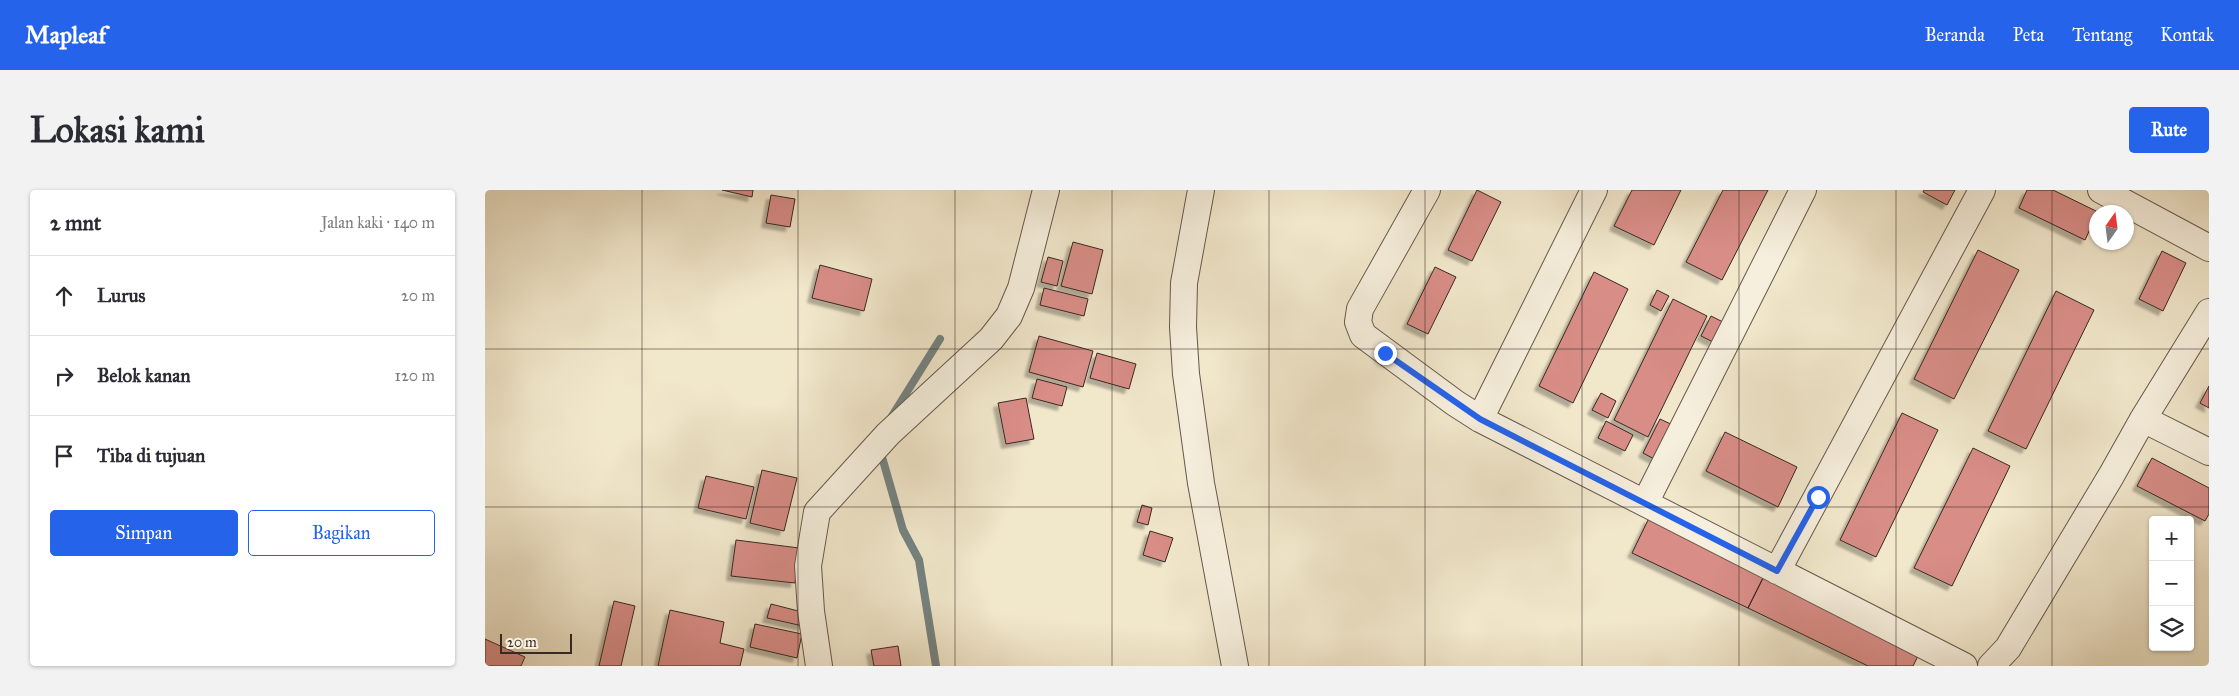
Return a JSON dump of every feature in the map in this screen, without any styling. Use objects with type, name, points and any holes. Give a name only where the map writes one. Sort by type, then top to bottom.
[{"type":"street","points":[[819,666],[811,611],[808,566],[817,512],[824,502],[863,464],[888,434],[991,339],[1009,316],[1021,288],[1047,190]]},
{"type":"street","points":[[1201,190],[1184,283],[1183,327],[1186,374],[1201,483],[1235,666]]},
{"type":"street","points":[[1427,190],[1360,309],[1358,322],[1363,335],[1385,353],[1480,419],[1964,666]]},
{"type":"street","points":[[1480,419],[1594,190]]},
{"type":"street","points":[[1645,503],[1803,190]]},
{"type":"street","points":[[1777,571],[1982,190]]},
{"type":"street","points":[[2101,190],[2209,248]]},
{"type":"street","points":[[1991,666],[2008,648],[2111,476],[2143,418],[2209,312]]},
{"type":"street","points":[[2143,418],[2209,452]]},
{"type":"building","points":[[722,190],[753,190],[752,197]]},
{"type":"building","points":[[1477,190],[1501,202],[1472,261],[1448,250]]},
{"type":"building","points":[[1632,190],[1681,190],[1654,245],[1614,226]]},
{"type":"building","points":[[1723,190],[1768,190],[1722,280],[1686,262]]},
{"type":"building","points":[[1924,190],[1955,190],[1947,205],[1923,192]]},
{"type":"building","points":[[2027,190],[2053,190],[2089,208],[2089,231],[2085,240],[2019,208]]},
{"type":"building","points":[[771,195],[795,199],[790,227],[766,223]]},
{"type":"building","points":[[1073,242],[1103,250],[1092,294],[1061,286]]},
{"type":"building","points":[[1978,250],[2019,270],[1954,399],[1914,379]]},
{"type":"building","points":[[2162,251],[2186,263],[2163,311],[2139,299]]},
{"type":"building","points":[[1048,257],[1063,261],[1057,286],[1041,282]]},
{"type":"building","points":[[820,265],[872,279],[864,311],[812,298]]},
{"type":"building","points":[[1435,267],[1456,277],[1428,334],[1407,324]]},
{"type":"building","points":[[1594,272],[1628,289],[1573,403],[1539,386]]},
{"type":"building","points":[[1044,288],[1088,299],[1084,316],[1040,305]]},
{"type":"building","points":[[1657,290],[1669,296],[1661,311],[1650,305]]},
{"type":"building","points":[[2056,291],[2094,310],[2026,449],[1988,431]]},
{"type":"building","points":[[1673,299],[1707,316],[1648,437],[1614,420]]},
{"type":"building","points":[[1711,316],[1723,322],[1713,342],[1701,336]]},
{"type":"building","points":[[1039,336],[1093,351],[1083,387],[1029,372]]},
{"type":"building","points":[[1097,353],[1136,364],[1129,389],[1090,378]]},
{"type":"building","points":[[1037,379],[1067,387],[1062,406],[1032,398]]},
{"type":"building","points":[[2209,386],[2209,408],[2200,403]]},
{"type":"building","points":[[1601,393],[1616,401],[1608,418],[1592,410]]},
{"type":"building","points":[[1026,398],[1034,439],[1006,444],[998,403]]},
{"type":"building","points":[[1902,413],[1938,430],[1876,557],[1840,540]]},
{"type":"building","points":[[1660,419],[1675,426],[1658,461],[1643,453]]},
{"type":"building","points":[[1606,421],[1633,435],[1625,451],[1598,438]]},
{"type":"building","points":[[1725,432],[1797,467],[1778,507],[1706,471]]},
{"type":"building","points":[[1973,448],[2010,466],[1952,586],[1914,568]]},
{"type":"building","points":[[2152,458],[2209,488],[2209,514],[2205,521],[2137,486]]},
{"type":"building","points":[[762,470],[797,478],[784,531],[750,523]]},
{"type":"building","points":[[706,476],[754,487],[746,519],[698,508]]},
{"type":"building","points":[[1142,505],[1152,508],[1148,525],[1137,522]]},
{"type":"building","points":[[1649,518],[1765,574],[1748,608],[1632,553]]},
{"type":"building","points":[[1150,531],[1173,538],[1165,562],[1143,555]]},
{"type":"building","points":[[736,540],[799,548],[795,583],[731,576]]},
{"type":"building","points":[[1765,574],[1921,650],[1913,666],[1868,666],[1748,608]]},
{"type":"building","points":[[614,601],[635,606],[621,666],[599,666]]},
{"type":"building","points":[[771,604],[806,613],[803,626],[767,618]]},
{"type":"building","points":[[670,610],[724,622],[720,643],[744,649],[740,666],[658,666]]},
{"type":"building","points":[[755,624],[802,634],[797,658],[750,647]]},
{"type":"building","points":[[485,639],[525,657],[521,666],[485,666]]},
{"type":"building","points":[[898,646],[901,666],[874,666],[871,650]]},
{"type":"waterway","points":[[892,416],[940,339]]},
{"type":"waterway","points":[[880,450],[903,530],[919,560],[936,666]]},
{"type":"route","points":[[1385,353],[1480,419],[1777,571],[1818,497]]}]
